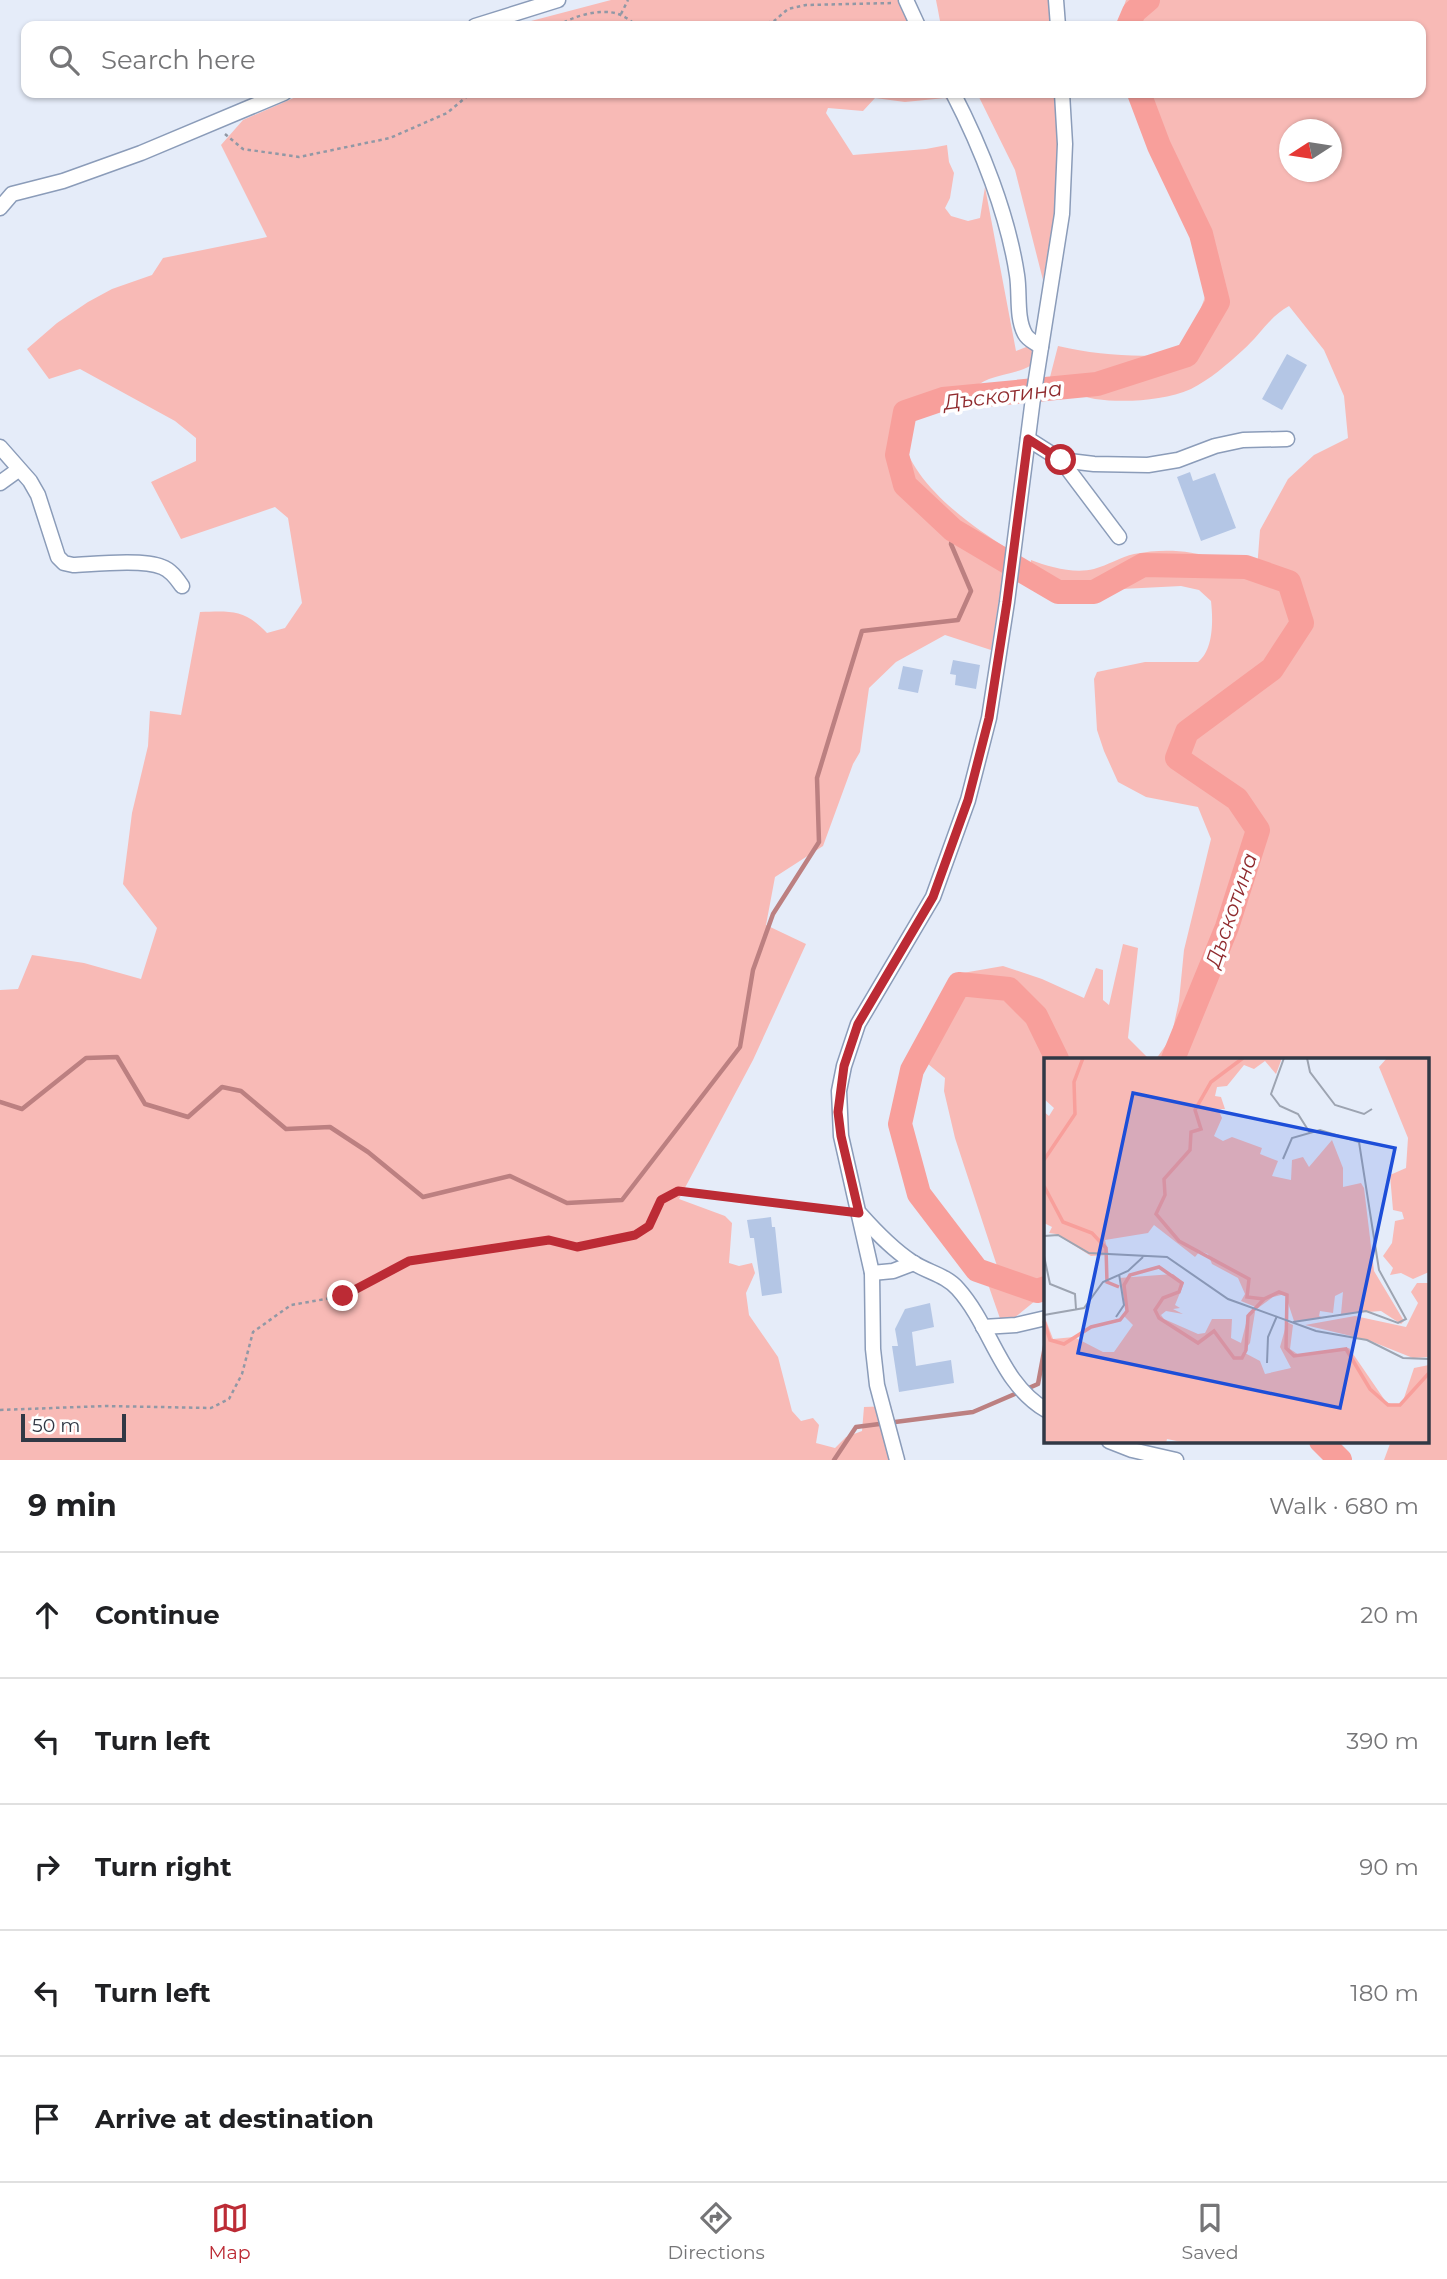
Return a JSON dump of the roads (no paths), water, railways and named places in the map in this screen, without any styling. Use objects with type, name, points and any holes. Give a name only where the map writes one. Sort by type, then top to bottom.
[{"type":"street","points":[[491,21],[558,0]]},
{"type":"street","points":[[1056,0],[1058,21]]},
{"type":"street","points":[[907,1],[916,21]]},
{"type":"street","points":[[0,208],[12,194],[100,168],[272,98]]},
{"type":"street","points":[[955,98],[983,156],[1007,231],[1017,272],[1021,325],[1029,339],[1041,347]]},
{"type":"street","points":[[897,1460],[877,1385],[873,1349],[872,1273],[838,1112],[844,1066],[858,1024],[933,897],[968,800],[989,718],[1038,363],[1062,214],[1065,144],[1062,98]]},
{"type":"street","points":[[1028,439],[1061,460],[1119,537]]},
{"type":"street","points":[[1061,460],[1148,465],[1178,460],[1215,446],[1243,440],[1287,439]]},
{"type":"street","points":[[0,447],[30,481],[38,495],[58,557],[64,563],[163,567],[174,575],[182,586]]},
{"type":"street","points":[[0,483],[18,470]]},
{"type":"street","points":[[859,1213],[884,1240],[914,1263],[939,1274],[957,1287],[1004,1366],[1020,1388],[1044,1408]]},
{"type":"street","points":[[872,1273],[893,1271],[914,1263]]},
{"type":"street","points":[[983,1327],[1016,1325],[1044,1318]]},
{"type":"street","points":[[1112,1442],[1132,1450],[1176,1460]]},
{"type":"waterway","name":"Дъскотина","points":[[1130,21],[1134,12],[1148,0]]},
{"type":"waterway","name":"Дъскотина","points":[[1141,98],[1159,146],[1201,234],[1218,302],[1187,355],[1097,384],[943,399],[905,412],[897,455],[905,485],[953,530],[1058,592],[1094,592],[1143,565],[1246,567],[1289,582],[1302,623],[1272,669],[1187,732],[1177,758],[1237,799],[1258,830],[1227,927],[1173,1058]]},
{"type":"waterway","points":[[0,1102],[22,1109],[86,1058],[117,1057],[145,1104],[188,1117],[222,1087],[241,1091],[286,1129],[330,1127],[368,1152],[423,1197],[510,1176],[567,1203],[622,1200],[740,1047],[753,970],[773,914],[819,842],[817,778],[862,631],[958,620],[971,591],[951,544],[953,530]]},
{"type":"waterway","name":"Дъскотина","points":[[1044,1289],[1037,1291],[977,1270],[919,1194],[900,1124],[912,1070],[959,984],[1009,989],[1036,1016],[1057,1058]]},
{"type":"waterway","points":[[834,1460],[856,1427],[973,1412],[1038,1384],[1044,1352]]},
{"type":"waterway","name":"Дъскотина","points":[[1322,1442],[1340,1460]]}]
